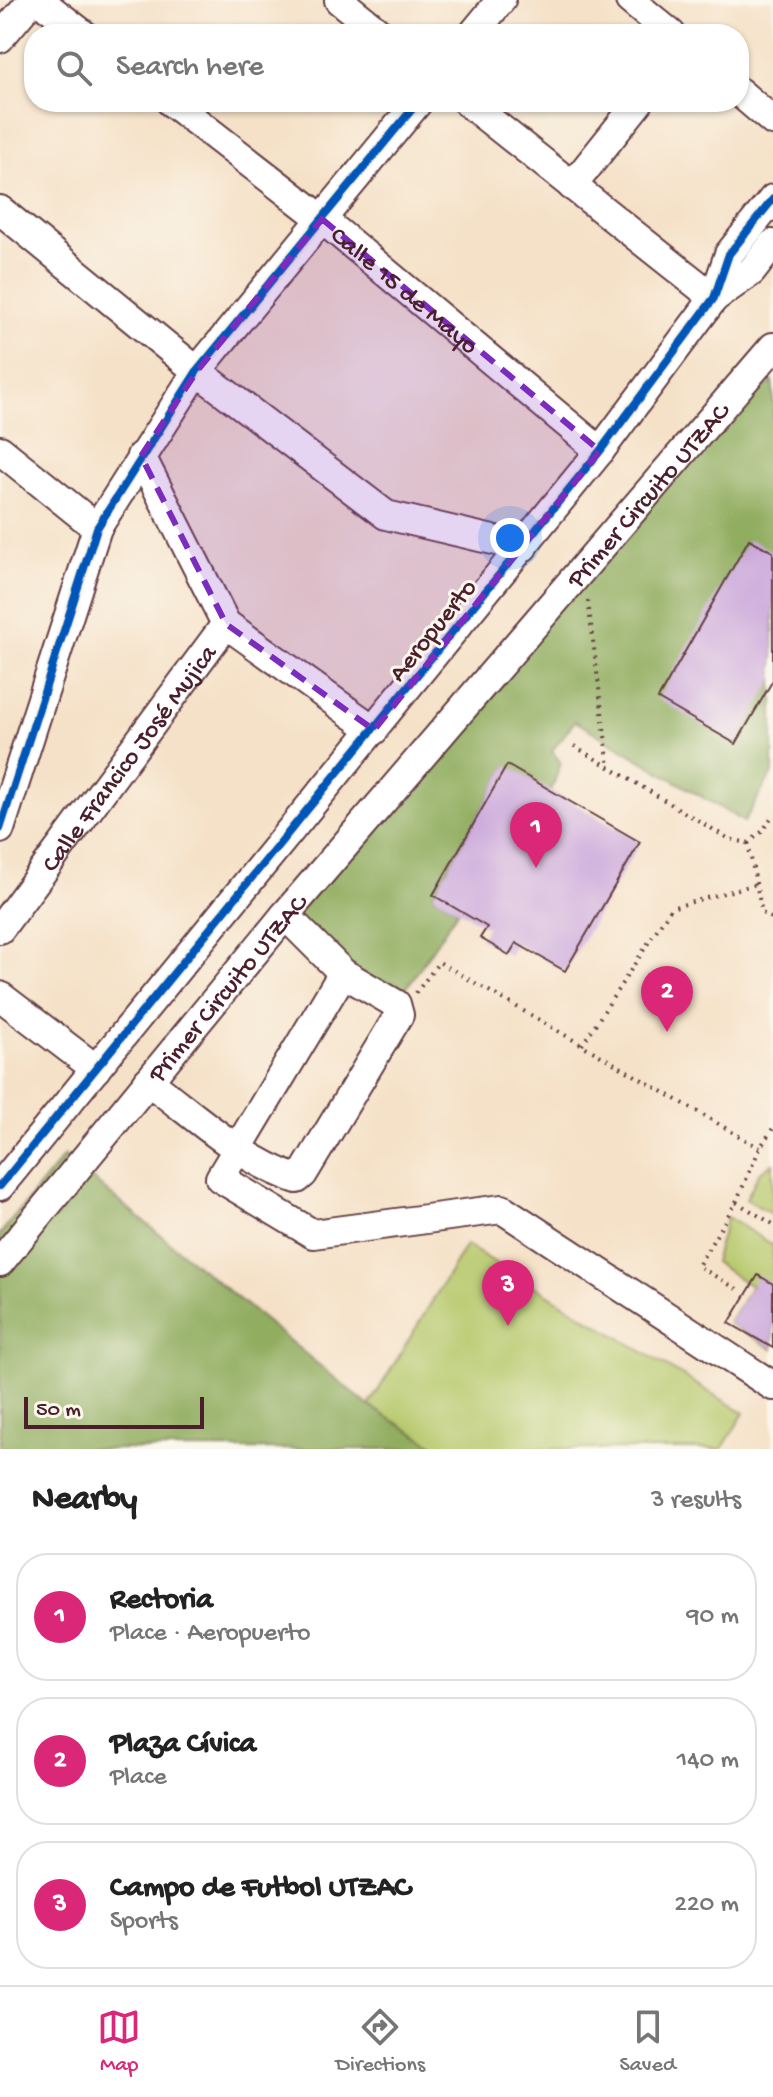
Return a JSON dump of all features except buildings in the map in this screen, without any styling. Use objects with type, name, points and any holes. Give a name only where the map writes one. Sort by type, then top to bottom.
[{"type":"street","points":[[0,38],[32,0]]},
{"type":"street","points":[[39,0],[70,24]]},
{"type":"street","points":[[339,0],[369,24]]},
{"type":"street","points":[[481,24],[501,0]]},
{"type":"street","points":[[630,0],[659,24]]},
{"type":"street","points":[[749,101],[773,121]]},
{"type":"street","name":"Calle 15 de Mayo","points":[[184,112],[322,219],[600,451]]},
{"type":"street","points":[[0,829],[97,528],[197,371],[410,112]]},
{"type":"street","points":[[480,112],[714,298]]},
{"type":"street","points":[[572,186],[631,112]]},
{"type":"street","name":"Aeropuerto","points":[[0,1186],[600,451],[714,298],[729,254],[773,199]]},
{"type":"street","points":[[0,210],[197,371],[386,515],[523,547]]},
{"type":"street","name":"Aeropuerto","points":[[714,298],[751,272],[773,244]]},
{"type":"street","name":"Primer Circuito UTZAC","points":[[399,1015],[303,1174],[297,1179],[284,1175],[238,1147],[148,1081],[285,915],[773,347]]},
{"type":"street","points":[[0,450],[97,528]]},
{"type":"street","points":[[141,456],[226,624],[374,730]]},
{"type":"street","name":"Calle Francico José Mujica","points":[[0,929],[226,624]]},
{"type":"street","points":[[285,915],[343,973],[396,1004],[399,1015]]},
{"type":"street","points":[[343,973],[220,1178],[313,1234],[502,1209],[773,1386]]},
{"type":"street","points":[[0,996],[96,1069]]},
{"type":"street","points":[[0,1262],[148,1081]]},
{"type":"path","points":[[584,567],[609,767]]},
{"type":"path","points":[[574,746],[729,839],[748,843]]},
{"type":"path","points":[[748,843],[763,831],[773,814]]},
{"type":"path","points":[[748,843],[762,913],[773,919]]},
{"type":"path","points":[[582,1045],[671,908],[756,884]]},
{"type":"path","points":[[399,1015],[439,962],[760,1148]]},
{"type":"path","points":[[737,1289],[698,1266],[736,1202],[760,1148],[773,1128]]},
{"type":"path","points":[[736,1202],[773,1224]]},
{"type":"highlighted area","points":[[322,219],[600,451],[374,730],[226,624],[141,456],[197,371]]},
{"type":"green space","points":[[773,381],[773,772],[744,822],[575,721],[552,751],[561,763],[551,791],[507,766],[433,895],[458,910],[396,1004],[285,915],[725,417]]},
{"type":"green space","points":[[64,1156],[369,1406],[440,1449],[0,1449],[0,1234]]},
{"type":"green space","points":[[773,1163],[773,1215],[746,1199],[759,1173]]},
{"type":"green space","points":[[727,1217],[773,1245],[773,1349],[729,1323],[751,1286],[714,1262]]},
{"type":"green space","points":[[466,1245],[744,1413],[722,1449],[440,1449],[369,1406]]},
{"type":"cycle path","points":[[0,829],[97,528],[197,371],[410,112]]},
{"type":"cycle path","points":[[0,1186],[600,451],[714,298],[729,254],[773,199]]},
{"type":"place","name":"Rectoria","points":[[536,868]]},
{"type":"place","name":"Plaza Cívica","points":[[667,1032]]},
{"type":"place","name":"Campo de Futbol UTZAC","points":[[508,1326]]}]
